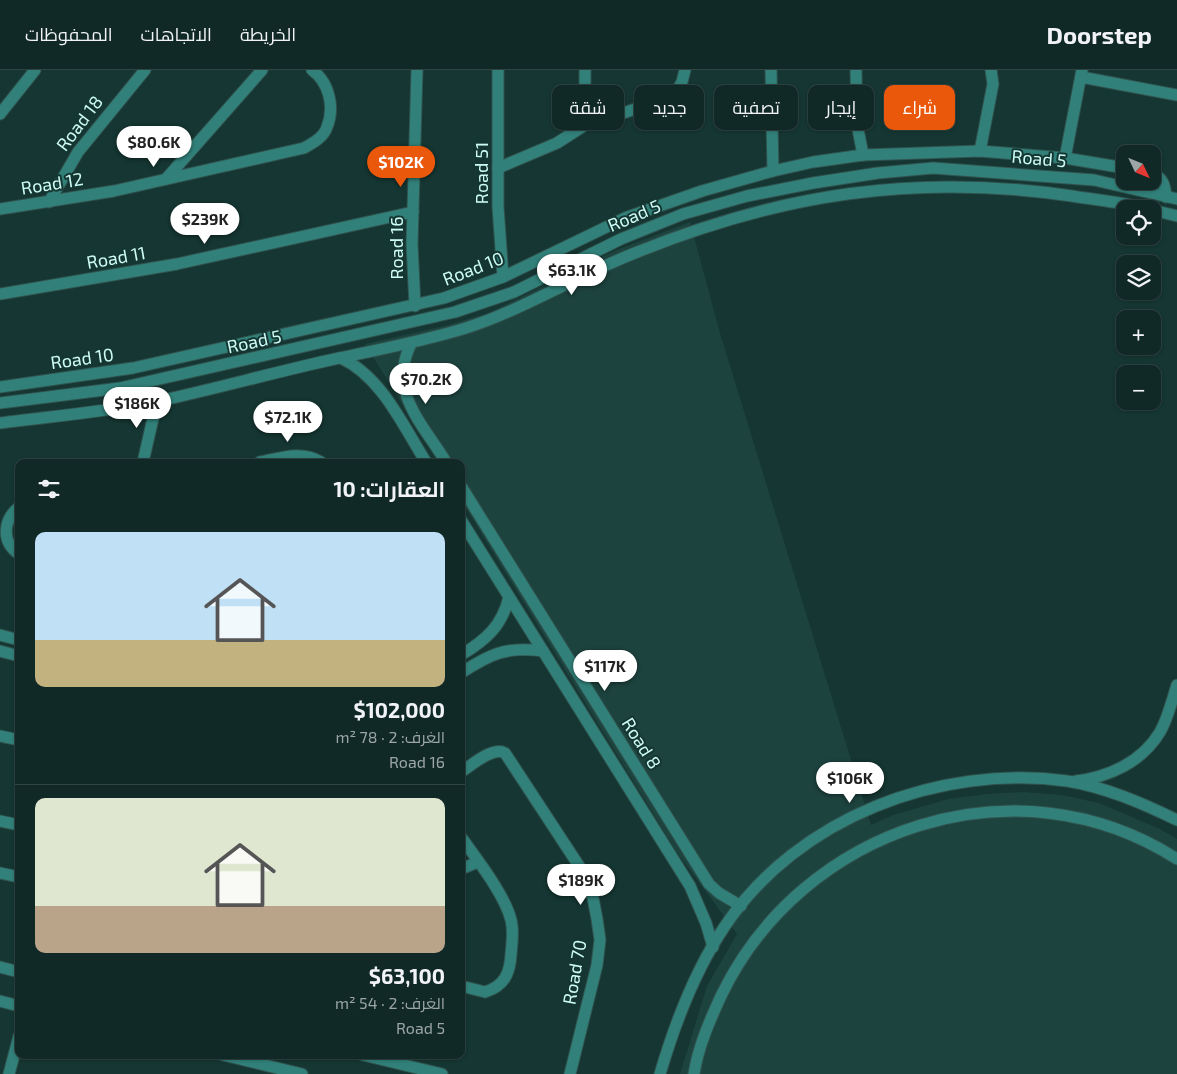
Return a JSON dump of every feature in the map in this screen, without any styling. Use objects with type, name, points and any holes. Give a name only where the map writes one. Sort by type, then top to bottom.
[{"type":"street","points":[[0,114],[35,70]]},
{"type":"street","name":"Road 18","points":[[49,202],[78,152],[145,70]]},
{"type":"street","points":[[166,179],[262,70]]},
{"type":"street","name":"Road 12","points":[[0,209],[49,202],[166,179],[304,148],[314,142],[327,127],[330,104],[326,85],[312,70]]},
{"type":"street","name":"Road 16","points":[[415,306],[413,212],[417,70]]},
{"type":"street","name":"Road 51","points":[[498,70],[499,242],[503,276]]},
{"type":"street","points":[[585,70],[585,85]]},
{"type":"street","points":[[624,113],[664,100],[678,89],[685,70]]},
{"type":"street","points":[[771,70],[773,171]]},
{"type":"street","points":[[856,70],[857,124],[863,155]]},
{"type":"street","points":[[980,151],[993,84],[990,70]]},
{"type":"street","points":[[1065,158],[1081,73],[1177,95]]},
{"type":"street","points":[[498,168],[557,143],[577,130]]},
{"type":"street","name":"Road 10","points":[[0,387],[133,368],[415,306],[467,292],[626,218],[702,191],[773,171],[863,155],[980,151],[1065,158],[1116,166]]},
{"type":"street","name":"Road 5","points":[[0,403],[120,388],[249,361],[455,312],[514,292],[621,239],[683,214],[747,196],[878,173],[934,168],[1094,180],[1172,198]]},
{"type":"street","points":[[1161,179],[1172,198]]},
{"type":"street","name":"Road 5","points":[[0,423],[157,401],[341,358],[410,344],[490,320],[632,254],[701,228],[763,209],[873,189],[929,186],[986,187],[1050,193],[1116,204]]},
{"type":"street","name":"Road 11","points":[[0,294],[177,264],[413,212]]},
{"type":"street","points":[[1161,212],[1177,216]]},
{"type":"street","points":[[514,292],[518,307]]},
{"type":"street","points":[[410,344],[404,357],[401,372],[402,386],[407,400],[444,459]]},
{"type":"street","points":[[341,358],[353,363],[376,384],[424,459]]},
{"type":"street","points":[[144,459],[157,401]]},
{"type":"street","points":[[277,459],[299,455],[313,459]]},
{"type":"street","name":"Road 8","points":[[465,492],[709,884],[719,893],[741,906]]},
{"type":"street","points":[[15,512],[7,522],[6,532],[8,542],[15,550]]},
{"type":"street","name":"Road 8","points":[[465,526],[690,886],[703,914],[713,947]]},
{"type":"street","points":[[465,652],[492,633],[506,610],[509,597]]},
{"type":"street","points":[[0,635],[15,639]]},
{"type":"street","points":[[465,670],[486,657],[500,652],[514,649],[542,651]]},
{"type":"street","points":[[0,651],[15,655]]},
{"type":"street","points":[[1068,782],[1111,773],[1130,763],[1146,749],[1160,732],[1177,685]]},
{"type":"street","points":[[0,736],[15,739]]},
{"type":"street","name":"Road 70","points":[[465,770],[493,752],[501,751],[505,754],[583,872],[596,912],[600,940],[596,965],[570,1074]]},
{"type":"street","points":[[660,1074],[680,1014],[725,925],[776,870],[800,850],[852,817],[930,789],[994,778],[1031,778],[1068,782],[1109,791],[1148,805],[1177,820]]},
{"type":"street","points":[[694,1074],[702,1040],[730,978],[750,946],[772,918],[827,869],[863,848],[901,831],[941,819],[982,813],[1023,812],[1064,816],[1105,826],[1138,838],[1177,859]]},
{"type":"street","points":[[0,820],[15,824]]},
{"type":"street","points":[[465,843],[511,920],[510,967],[502,983],[494,989],[485,992],[465,987]]},
{"type":"street","points":[[465,867],[478,862]]},
{"type":"street","points":[[0,873],[15,877]]},
{"type":"street","points":[[0,967],[15,971]]},
{"type":"street","points":[[0,1001],[15,1005]]},
{"type":"street","points":[[10,1074],[15,1053]]},
{"type":"street","points":[[236,1059],[270,1070],[302,1074]]},
{"type":"street","points":[[380,1059],[442,1074]]},
{"type":"shaded area","points":[[690,222],[720,333],[871,825],[893,815],[948,799],[1024,792],[1062,795],[1099,803],[1160,829],[1177,839],[1177,1074],[680,1074],[707,986],[737,934],[676,851],[465,507],[465,459],[436,459],[365,344],[448,325],[491,312],[614,251]]}]
